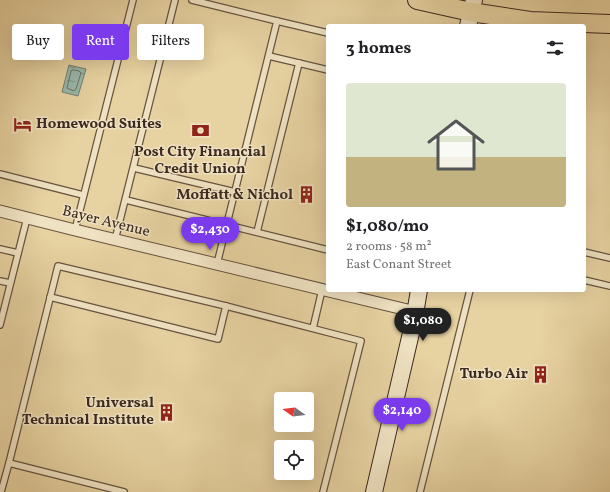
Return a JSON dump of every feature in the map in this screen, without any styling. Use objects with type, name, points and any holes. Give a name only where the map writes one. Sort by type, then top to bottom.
[{"type":"main road","points":[[416,0],[471,13],[530,21],[610,24]]},
{"type":"street","name":"Bayer Avenue","points":[[0,211],[326,291]]},
{"type":"street","name":"Bayer Avenue","points":[[331,292],[416,312]]},
{"type":"street","points":[[374,492],[416,312],[419,292]]},
{"type":"lane","points":[[75,230],[133,0]]},
{"type":"lane","points":[[115,240],[175,0]]},
{"type":"lane","points":[[192,0],[326,33]]},
{"type":"lane","points":[[217,264],[277,21]]},
{"type":"lane","points":[[269,56],[326,70]]},
{"type":"lane","points":[[257,232],[299,63]]},
{"type":"lane","points":[[134,168],[235,192]]},
{"type":"lane","points":[[0,174],[83,195]]},
{"type":"lane","points":[[126,200],[326,249]]},
{"type":"lane","points":[[0,325],[27,218]]},
{"type":"lane","points":[[0,249],[18,253]]},
{"type":"lane","points":[[586,252],[610,258]]},
{"type":"lane","points":[[1,492],[58,266],[226,306],[362,341],[323,492]]},
{"type":"lane","points":[[586,280],[610,286]]},
{"type":"lane","points":[[0,281],[10,283]]},
{"type":"lane","points":[[313,328],[322,290]]},
{"type":"lane","points":[[420,492],[470,292]]},
{"type":"lane","points":[[50,298],[218,339],[226,306]]},
{"type":"lane","points":[[9,463],[124,492]]},
{"type":"water","points":[[69,65],[86,69],[78,96],[62,92]]},
{"type":"place","name":"Homewood Suites","points":[[23,124]]},
{"type":"place","name":"Post City Financial Credit Union","points":[[200,131]]},
{"type":"place","name":"Moffatt & Nichol","points":[[306,195]]},
{"type":"place","name":"Turbo Air","points":[[541,374]]},
{"type":"place","name":"Universal Technical Institute","points":[[167,412]]}]
